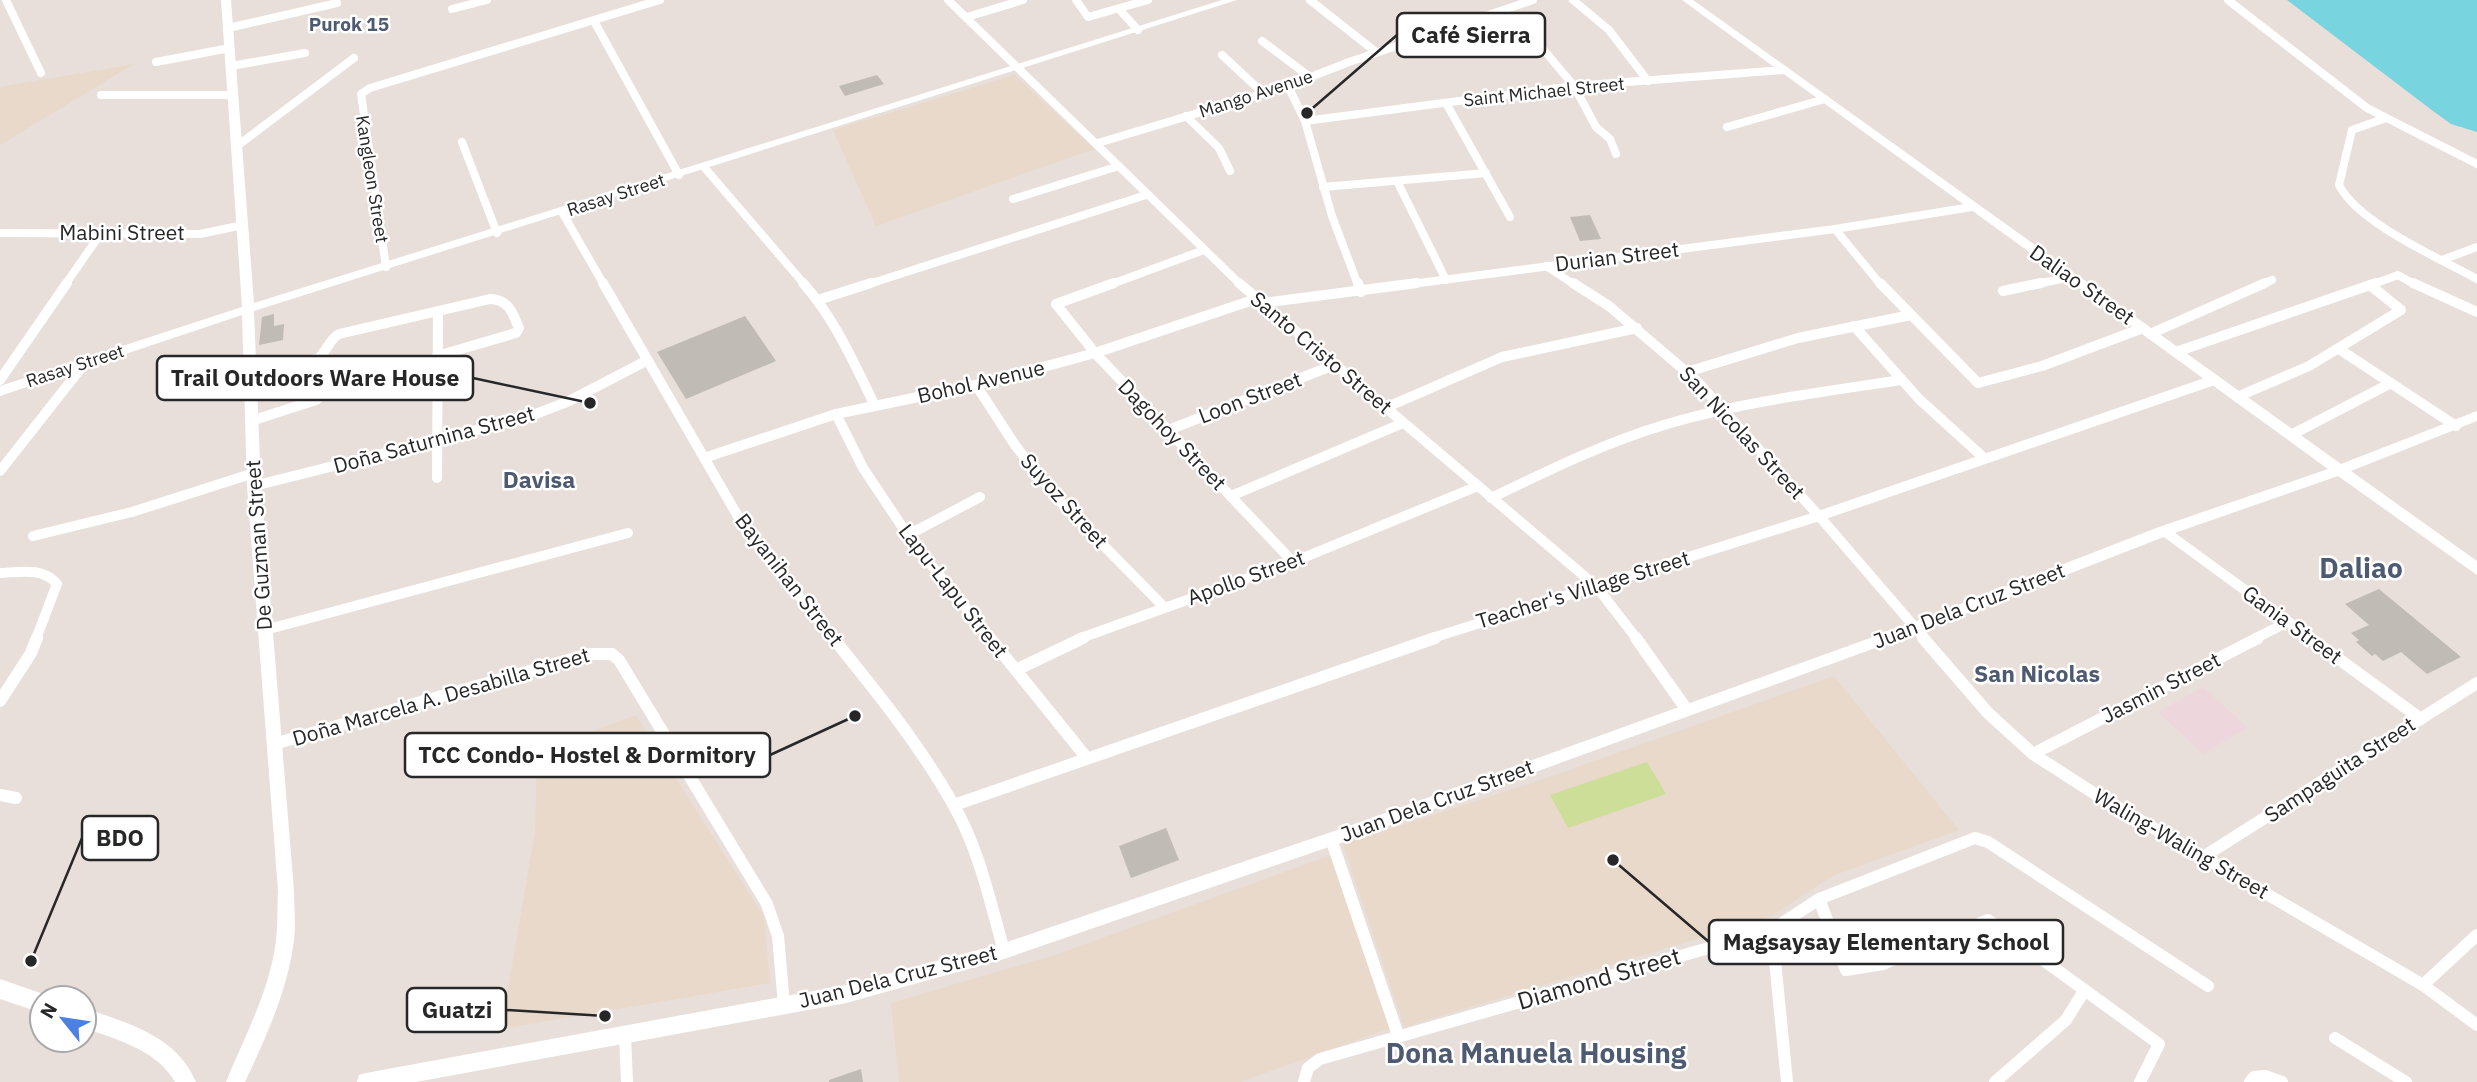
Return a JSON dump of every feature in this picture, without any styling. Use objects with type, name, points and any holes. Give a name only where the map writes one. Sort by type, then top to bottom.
[{"type":"main road","points":[[0,989],[28,998]]},
{"type":"main road","points":[[98,1023],[146,1042],[174,1063],[186,1082]]},
{"type":"street","points":[[6,0],[41,73]]},
{"type":"street","name":"De Guzman Street","points":[[226,0],[248,309],[254,480],[286,891],[285,939],[271,995],[235,1082]]},
{"type":"street","points":[[452,9],[487,0]]},
{"type":"street","points":[[658,0],[594,21],[679,175]]},
{"type":"street","name":"Santo Cristo Street","points":[[948,0],[1098,143],[1146,195],[1259,301],[1596,586],[1687,710]]},
{"type":"street","points":[[967,17],[1023,0]]},
{"type":"street","points":[[1076,0],[1088,16],[1148,0]]},
{"type":"street","name":"Rasay Street","points":[[0,391],[248,309],[1232,0]]},
{"type":"street","points":[[1310,0],[1376,52]]},
{"type":"street","name":"Mango Avenue","points":[[1098,143],[1264,94],[1376,52],[1533,0]]},
{"type":"street","points":[[1573,0],[1609,30],[1648,81]]},
{"type":"street","name":"Daliao Street","points":[[1687,0],[2477,569]]},
{"type":"street","points":[[2228,0],[2367,108],[2477,164]]},
{"type":"street","points":[[228,28],[337,3]]},
{"type":"street","points":[[1119,9],[1138,30]]},
{"type":"street","points":[[1501,11],[1543,49],[1574,86],[1596,127],[1610,139],[1616,154]]},
{"type":"street","name":"Kangleon Street","points":[[386,267],[359,96],[363,92],[594,21]]},
{"type":"street","points":[[1262,41],[1310,78]]},
{"type":"street","points":[[156,62],[230,48]]},
{"type":"street","points":[[231,66],[305,53]]},
{"type":"street","points":[[1222,55],[1264,94]]},
{"type":"street","points":[[237,146],[354,58]]},
{"type":"street","name":"Saint Michael Street","points":[[1305,121],[1574,86],[1783,70]]},
{"type":"street","points":[[1288,86],[1305,121],[1323,187],[1362,292]]},
{"type":"street","points":[[101,95],[233,95]]},
{"type":"street","points":[[1727,127],[1825,99]]},
{"type":"street","points":[[1446,103],[1510,217]]},
{"type":"street","points":[[1186,116],[1219,148],[1230,171]]},
{"type":"street","points":[[2386,118],[2352,130],[2339,185],[2341,193],[2354,207],[2477,279]]},
{"type":"street","points":[[462,142],[497,233]]},
{"type":"street","points":[[1013,199],[1119,166]]},
{"type":"street","points":[[704,167],[818,300],[845,345],[875,406]]},
{"type":"street","points":[[1323,187],[1486,173]]},
{"type":"street","points":[[1397,181],[1446,280]]},
{"type":"street","points":[[818,300],[1146,195]]},
{"type":"street","name":"Durian Street","points":[[1259,301],[1362,292],[1835,229],[1972,207]]},
{"type":"street","name":"Bayanihan Street","points":[[562,212],[747,532],[895,714],[954,805],[981,868],[1004,951]]},
{"type":"street","name":"Mabini Street","points":[[0,233],[200,234],[243,225]]},
{"type":"street","points":[[1835,229],[1878,282],[1978,383],[2042,366],[2147,331],[2272,280]]},
{"type":"street","points":[[0,380],[101,233]]},
{"type":"street","points":[[2442,260],[2477,247]]},
{"type":"street","name":"Dagohoy Street","points":[[1204,250],[1056,304],[1095,353],[1293,562]]},
{"type":"street","name":"San Nicolas Street","points":[[1546,266],[1637,328],[1687,372],[1819,516],[1914,628]]},
{"type":"street","points":[[2176,352],[2398,275],[2477,312]]},
{"type":"street","points":[[2003,291],[2070,276]]},
{"type":"street","points":[[2237,397],[2291,375],[2401,310],[2370,285]]},
{"type":"street","points":[[249,378],[319,358],[335,335],[501,299],[508,304],[519,328],[509,337],[437,356]]},
{"type":"street","name":"Bohol Avenue","points":[[704,458],[836,414],[976,385],[1095,353],[1259,301]]},
{"type":"street","points":[[438,312],[438,478]]},
{"type":"street","points":[[1687,372],[1785,341],[1911,314]]},
{"type":"street","points":[[1854,326],[1901,380],[1984,458]]},
{"type":"street","points":[[1385,408],[1502,357],[1637,328]]},
{"type":"street","points":[[2339,349],[2456,426]]},
{"type":"street","name":"Doña Saturnina Street","points":[[33,536],[254,480],[525,418],[567,402],[646,360]]},
{"type":"street","points":[[0,471],[85,363]]},
{"type":"street","name":"Loon Street","points":[[1166,430],[1335,365]]},
{"type":"street","points":[[251,421],[316,400],[348,376]]},
{"type":"street","points":[[1491,498],[1606,445],[1661,426],[1723,409],[1901,380]]},
{"type":"street","name":"Teacher's Village Street","points":[[954,805],[1425,641],[1819,516],[2214,380]]},
{"type":"street","points":[[2291,435],[2391,383]]},
{"type":"street","name":"Suyoz Street","points":[[976,385],[1015,445],[1053,494],[1164,607]]},
{"type":"street","name":"Lapu-Lapu Street","points":[[836,414],[863,468],[908,535],[1086,757]]},
{"type":"street","name":"Juan Dela Cruz Street","points":[[366,1082],[846,993],[1004,951],[1331,839],[1914,628],[2164,531],[2339,470],[2477,416]]},
{"type":"street","points":[[1231,496],[1403,423]]},
{"type":"street","name":"Apollo Street","points":[[1016,670],[1077,640],[1293,562],[1478,486]]},
{"type":"street","points":[[908,535],[980,497]]},
{"type":"street","name":"Gania Street","points":[[2164,531],[2421,719]]},
{"type":"street","points":[[265,630],[628,533]]},
{"type":"street","points":[[0,573],[42,573],[55,579],[57,584],[32,653],[0,701]]},
{"type":"street","name":"Jasmin Street","points":[[2033,754],[2288,622]]},
{"type":"street","name":"Waling-Waling Street","points":[[1914,628],[1988,713],[2033,754],[2068,778],[2423,985],[2477,1025]]},
{"type":"street","name":"Doña Marcela A. Desabilla Street","points":[[274,744],[589,654],[608,653],[619,660],[767,904],[778,936],[785,1005]]},
{"type":"street","name":"Sampaguita Street","points":[[2203,857],[2477,683]]},
{"type":"street","points":[[0,796],[16,798]]},
{"type":"street","name":"Diamond Street","points":[[1304,1082],[1304,1074],[1310,1064],[1398,1035],[1772,930],[1819,899],[1975,838],[2000,849],[2208,986]]},
{"type":"street","points":[[1331,839],[1398,1035]]},
{"type":"street","points":[[1819,899],[1846,970],[1883,964],[1988,920],[2159,1044],[2140,1082]]},
{"type":"street","points":[[1772,930],[1787,1082]]},
{"type":"street","points":[[2423,985],[2477,935]]},
{"type":"street","points":[[1995,1082],[2066,1020],[2084,991]]},
{"type":"street","points":[[625,1036],[627,1082]]},
{"type":"street","points":[[2335,1038],[2406,1082]]},
{"type":"street","points":[[2250,1082],[2254,1077],[2265,1076],[2282,1082]]},
{"type":"shaded area","points":[[134,64],[0,145],[0,87]]},
{"type":"shaded area","points":[[1015,75],[1094,149],[876,226],[833,130]]},
{"type":"shaded area","points":[[1834,676],[1959,830],[1832,876],[1770,917],[1404,1027],[1343,844],[1535,782]]},
{"type":"shaded area","points":[[2203,687],[2248,728],[2203,754],[2158,712]]},
{"type":"shaded area","points":[[636,715],[764,917],[770,983],[501,1029],[535,832],[537,752]]},
{"type":"shaded area","points":[[1331,855],[1393,1027],[1240,1082],[899,1082],[891,1003],[1055,955]]},
{"type":"green space","points":[[1647,762],[1666,794],[1568,828],[1550,795]]},
{"type":"water","points":[[2287,0],[2477,0],[2477,132],[2451,124]]},
{"type":"building","points":[[877,75],[884,84],[845,96],[839,86]]},
{"type":"building","points":[[1590,215],[1601,239],[1580,241],[1570,217]]},
{"type":"building","points":[[274,314],[274,326],[284,324],[283,340],[259,345],[262,317]]},
{"type":"building","points":[[745,316],[776,361],[686,399],[657,352]]},
{"type":"building","points":[[2379,589],[2461,657],[2427,674],[2401,652],[2383,661],[2375,654],[2372,656],[2356,642],[2359,640],[2351,633],[2369,625],[2345,604]]},
{"type":"building","points":[[1166,828],[1179,860],[1131,878],[1119,846]]},
{"type":"building","points":[[861,1069],[863,1082],[829,1082],[829,1080]]},
{"type":"place","name":"Café Sierra","points":[[1307,113]]},
{"type":"place","name":"Trail Outdoors Ware House","points":[[590,403]]},
{"type":"place","name":"TCC Condo- Hostel & Dormitory","points":[[855,716]]},
{"type":"place","name":"Magsaysay Elementary School","points":[[1613,860]]},
{"type":"place","name":"BDO","points":[[31,961]]},
{"type":"place","name":"Guatzi","points":[[605,1016]]},
{"type":"district","name":"Purok 15","points":[[349,24]]},
{"type":"district","name":"Davisa","points":[[539,480]]},
{"type":"district","name":"Daliao","points":[[2361,568]]},
{"type":"district","name":"San Nicolas","points":[[2037,674]]},
{"type":"district","name":"Dona Manuela Housing","points":[[1536,1053]]}]
